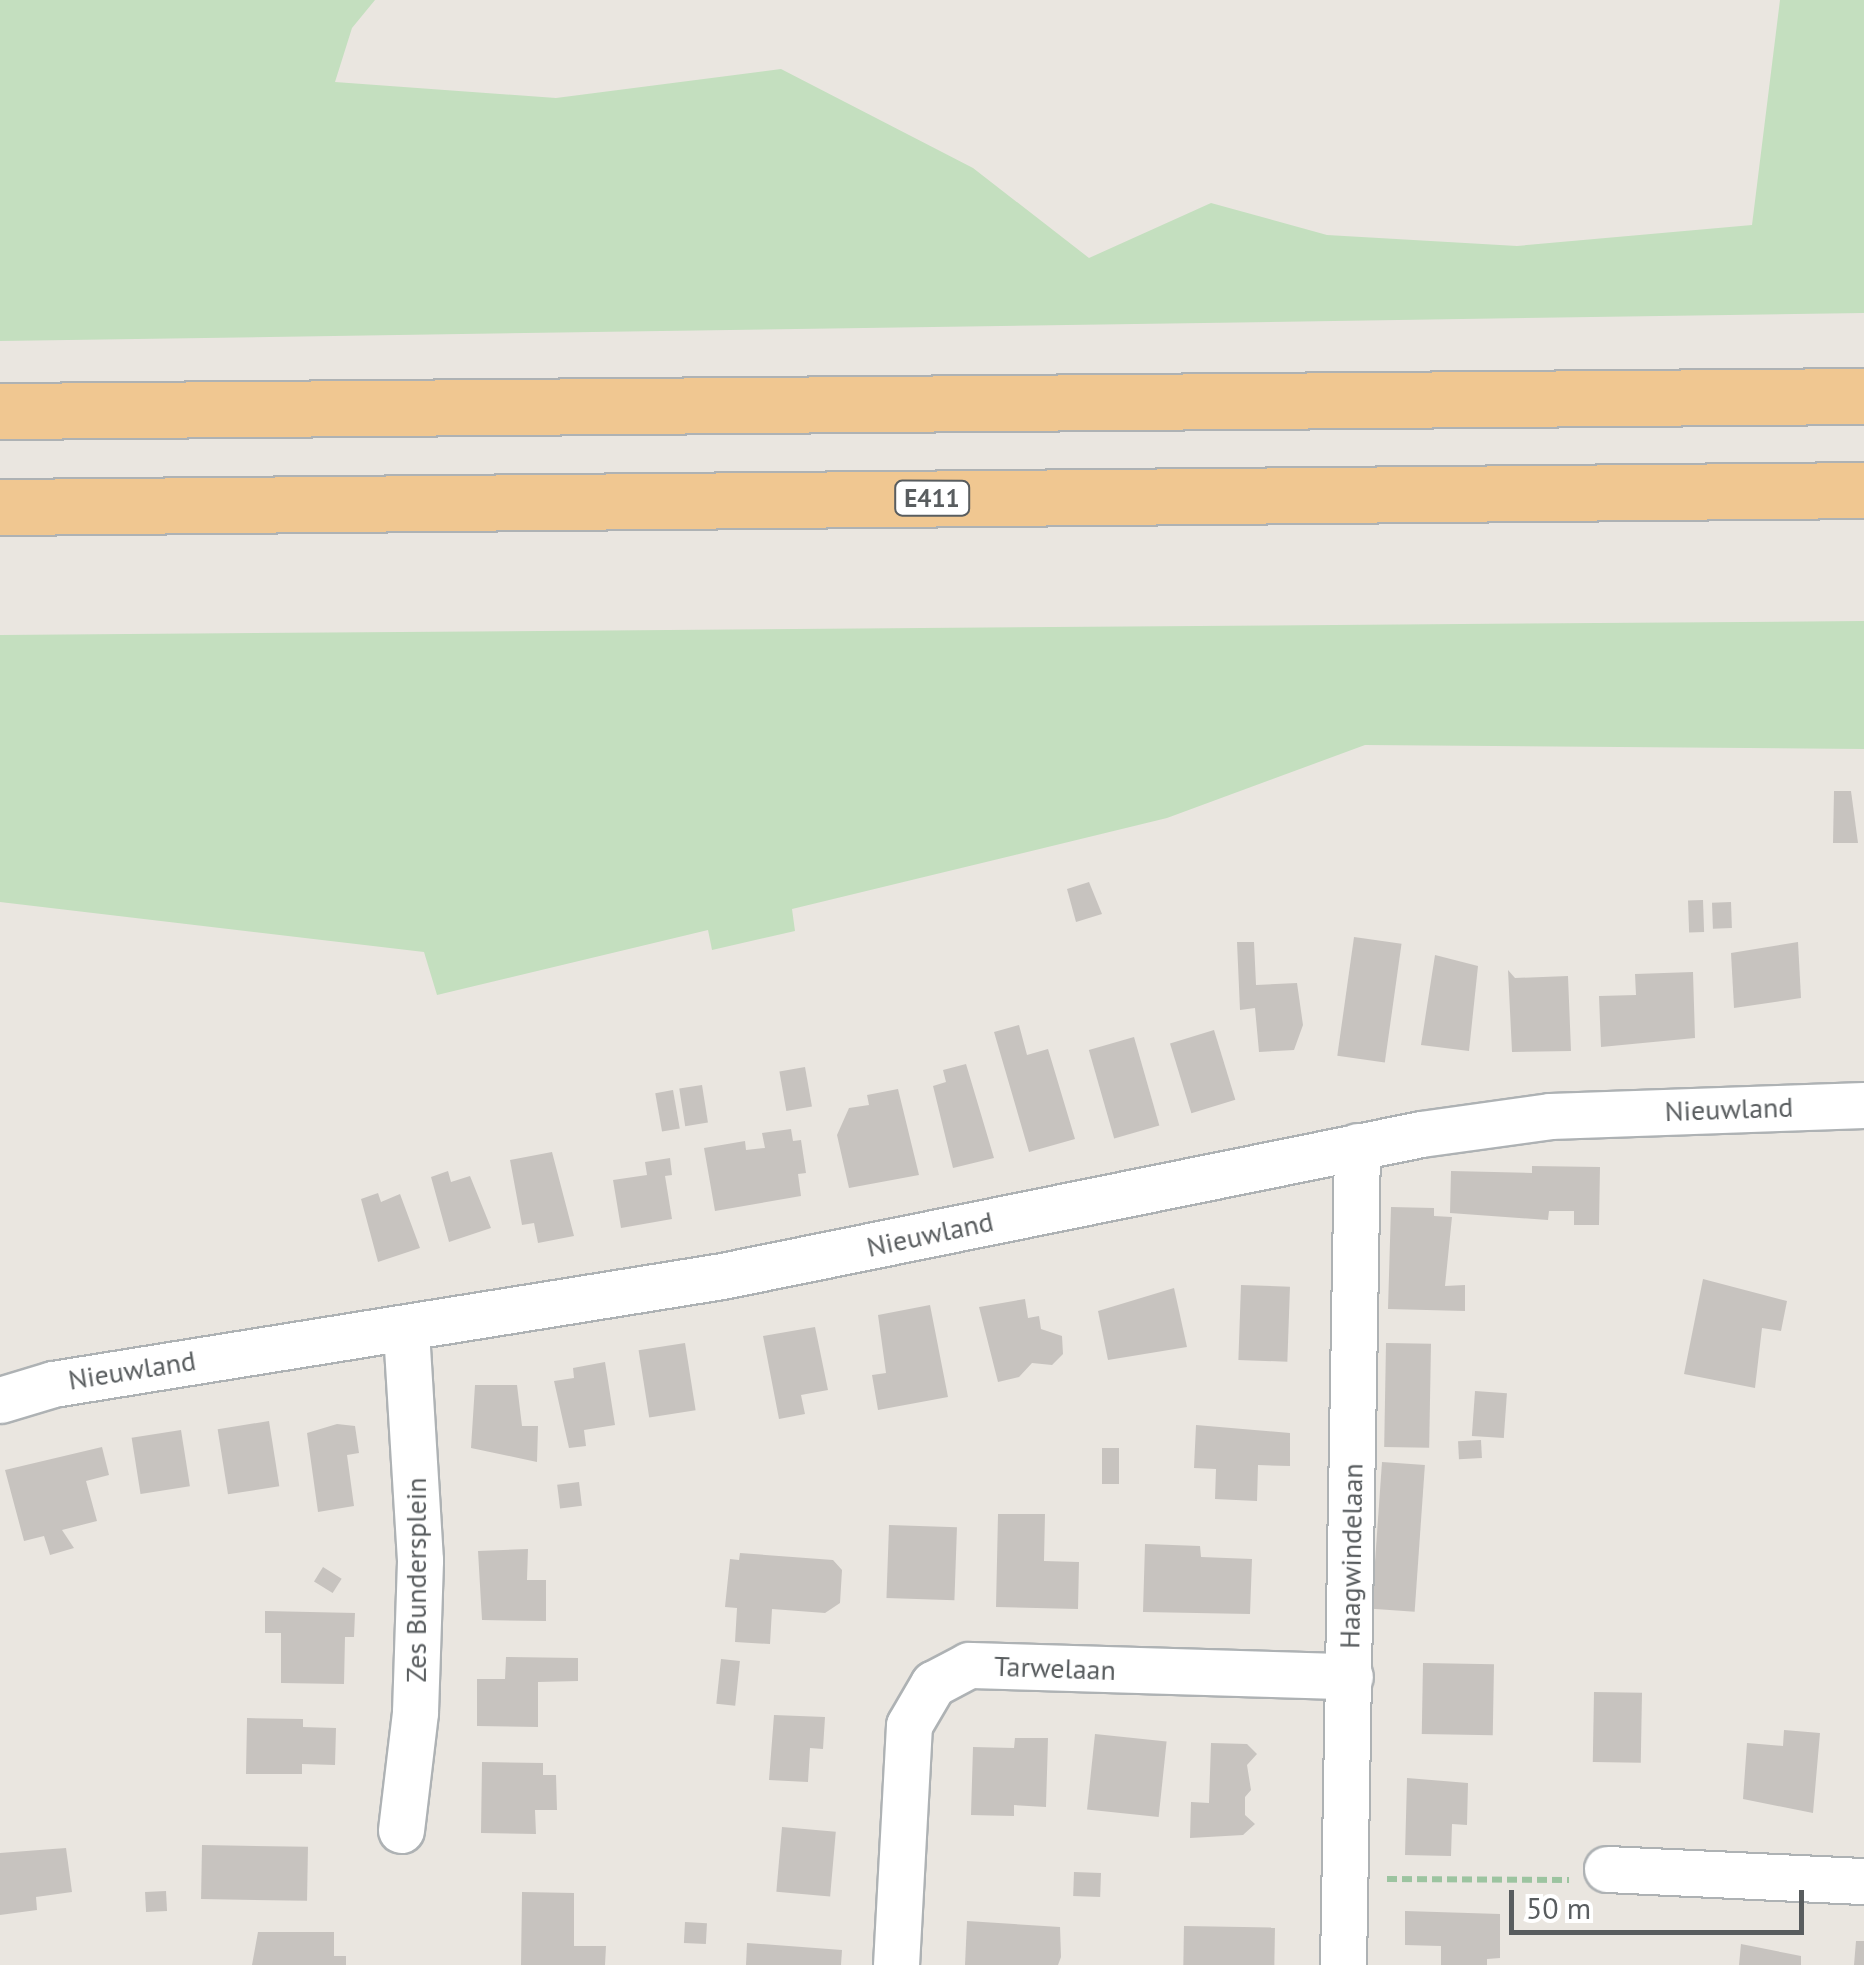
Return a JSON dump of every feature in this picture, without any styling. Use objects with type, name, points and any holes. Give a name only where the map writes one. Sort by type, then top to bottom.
[{"type":"highway","points":[[0,411],[1864,396]]},
{"type":"highway","name":"E411","points":[[0,506],[1864,490]]},
{"type":"street","name":"Nieuwland","points":[[0,1400],[53,1384],[722,1276],[1357,1146],[1550,1116],[1864,1105]]},
{"type":"street","name":"Haagwindelaan","points":[[1344,1965],[1357,1146]]},
{"type":"street","name":"Zes Bundersplein","points":[[401,1830],[415,1712],[420,1560],[406,1330]]},
{"type":"street","name":"Tarwelaan","points":[[896,1965],[909,1725],[934,1684],[969,1666],[1350,1676]]},
{"type":"street","points":[[1607,1869],[1864,1880]]},
{"type":"path","points":[[1346,1879],[1564,1881],[1607,1869]]},
{"type":"green space","points":[[0,0],[375,0],[352,28],[335,82],[556,98],[781,69],[973,168],[1089,258],[1211,203],[1327,235],[1517,246],[1752,225],[1780,0],[1864,0],[1864,313],[0,341]]},
{"type":"green space","points":[[1864,621],[1864,749],[1365,745],[1167,818],[792,909],[795,931],[712,950],[708,930],[437,995],[424,952],[0,902],[0,635]]},
{"type":"building","points":[[1834,791],[1851,791],[1858,843],[1833,843]]},
{"type":"building","points":[[1089,882],[1102,914],[1076,922],[1067,889]]},
{"type":"building","points":[[1703,900],[1704,932],[1689,933],[1688,901]]},
{"type":"building","points":[[1731,902],[1732,928],[1713,929],[1712,903]]},
{"type":"building","points":[[1354,937],[1402,944],[1385,1063],[1337,1056]]},
{"type":"building","points":[[1237,942],[1254,942],[1256,985],[1297,983],[1303,1025],[1294,1050],[1259,1052],[1255,1008],[1240,1010]]},
{"type":"building","points":[[1798,942],[1801,998],[1734,1008],[1731,953]]},
{"type":"building","points":[[1435,955],[1478,966],[1469,1051],[1421,1045]]},
{"type":"building","points":[[1508,970],[1515,978],[1568,976],[1571,1051],[1512,1052]]},
{"type":"building","points":[[1693,972],[1695,1038],[1601,1047],[1599,996],[1636,995],[1635,974]]},
{"type":"building","points":[[1019,1025],[1027,1055],[1048,1049],[1075,1139],[1029,1152],[994,1032]]},
{"type":"building","points":[[1214,1030],[1235,1100],[1191,1113],[1170,1043]]},
{"type":"building","points":[[1134,1037],[1159,1125],[1114,1138],[1089,1050]]},
{"type":"building","points":[[966,1064],[994,1158],[953,1168],[933,1086],[946,1082],[943,1070]]},
{"type":"building","points":[[805,1067],[812,1106],[786,1111],[779,1072]]},
{"type":"building","points":[[702,1085],[708,1123],[685,1126],[679,1089]]},
{"type":"building","points":[[898,1089],[919,1175],[849,1188],[837,1135],[849,1108],[869,1105],[867,1095]]},
{"type":"building","points":[[673,1090],[680,1128],[662,1132],[655,1093]]},
{"type":"building","points":[[791,1129],[793,1141],[801,1140],[806,1173],[798,1174],[801,1196],[715,1211],[704,1148],[745,1141],[746,1150],[765,1148],[762,1133]]},
{"type":"building","points":[[552,1152],[574,1236],[538,1243],[534,1223],[522,1225],[510,1160]]},
{"type":"building","points":[[670,1158],[672,1175],[665,1176],[672,1219],[621,1228],[613,1180],[647,1175],[645,1162]]},
{"type":"building","points":[[1532,1166],[1600,1167],[1599,1225],[1574,1225],[1574,1211],[1549,1211],[1548,1220],[1450,1213],[1451,1171],[1532,1173]]},
{"type":"building","points":[[448,1171],[451,1182],[470,1176],[491,1228],[449,1242],[431,1177]]},
{"type":"building","points":[[378,1193],[381,1202],[400,1194],[420,1248],[378,1262],[361,1199]]},
{"type":"building","points":[[1391,1207],[1434,1208],[1434,1216],[1452,1217],[1445,1286],[1465,1285],[1465,1311],[1388,1309]]},
{"type":"building","points":[[1703,1279],[1787,1301],[1781,1331],[1762,1328],[1755,1388],[1684,1374]]},
{"type":"building","points":[[1241,1285],[1290,1287],[1287,1362],[1238,1360]]},
{"type":"building","points":[[1174,1288],[1187,1347],[1108,1360],[1098,1311]]},
{"type":"building","points":[[1025,1299],[1028,1318],[1039,1316],[1041,1329],[1062,1336],[1063,1354],[1052,1365],[1032,1363],[1019,1377],[998,1382],[979,1307]]},
{"type":"building","points":[[930,1305],[948,1397],[878,1410],[872,1375],[886,1373],[878,1315]]},
{"type":"building","points":[[815,1327],[828,1390],[801,1395],[805,1414],[779,1419],[763,1336]]},
{"type":"building","points":[[685,1343],[696,1410],[649,1418],[639,1350]]},
{"type":"building","points":[[1386,1343],[1431,1344],[1429,1448],[1384,1447]]},
{"type":"building","points":[[605,1362],[615,1425],[584,1430],[586,1446],[569,1448],[554,1381],[574,1378],[573,1368]]},
{"type":"building","points":[[475,1385],[517,1385],[522,1426],[538,1426],[537,1462],[471,1448]]},
{"type":"building","points":[[1475,1391],[1507,1393],[1504,1438],[1472,1436]]},
{"type":"building","points":[[269,1421],[279,1486],[228,1494],[218,1429]]},
{"type":"building","points":[[337,1424],[355,1426],[359,1453],[347,1455],[354,1506],[318,1512],[307,1433]]},
{"type":"building","points":[[1196,1425],[1290,1433],[1290,1466],[1258,1465],[1257,1501],[1215,1499],[1216,1469],[1194,1468]]},
{"type":"building","points":[[181,1430],[190,1486],[141,1494],[132,1438]]},
{"type":"building","points":[[1481,1440],[1482,1458],[1459,1459],[1458,1441]]},
{"type":"building","points":[[102,1447],[109,1475],[86,1481],[97,1521],[62,1530],[74,1548],[50,1555],[44,1536],[24,1541],[5,1470]]},
{"type":"building","points":[[1102,1448],[1119,1448],[1119,1484],[1102,1484]]},
{"type":"building","points":[[1382,1462],[1425,1465],[1415,1612],[1372,1609]]},
{"type":"building","points":[[579,1482],[582,1506],[560,1509],[557,1485]]},
{"type":"building","points":[[998,1514],[1045,1514],[1044,1561],[1079,1562],[1078,1609],[996,1607]]},
{"type":"building","points":[[889,1525],[957,1527],[954,1600],[886,1598]]},
{"type":"building","points":[[1145,1544],[1200,1546],[1201,1557],[1252,1559],[1250,1614],[1143,1612]]},
{"type":"building","points":[[528,1549],[527,1580],[546,1580],[546,1621],[482,1620],[478,1551]]},
{"type":"building","points":[[740,1553],[833,1560],[842,1570],[840,1603],[825,1613],[772,1609],[770,1644],[735,1642],[737,1608],[725,1607],[730,1559],[739,1560]]},
{"type":"building","points":[[323,1567],[342,1579],[333,1593],[314,1581]]},
{"type":"building","points":[[265,1611],[355,1613],[354,1637],[345,1637],[344,1684],[281,1683],[281,1633],[265,1633]]},
{"type":"building","points":[[506,1657],[578,1658],[578,1681],[538,1682],[538,1727],[477,1726],[477,1679],[505,1679]]},
{"type":"building","points":[[721,1659],[740,1661],[735,1706],[716,1704]]},
{"type":"building","points":[[1423,1663],[1494,1664],[1493,1735],[1422,1734]]},
{"type":"building","points":[[1594,1692],[1642,1693],[1641,1763],[1593,1762]]},
{"type":"building","points":[[774,1715],[825,1717],[823,1749],[810,1748],[808,1782],[769,1780]]},
{"type":"building","points":[[247,1718],[303,1719],[303,1727],[336,1728],[335,1765],[302,1764],[302,1774],[246,1774]]},
{"type":"building","points":[[1784,1730],[1820,1733],[1813,1813],[1743,1799],[1747,1743],[1783,1746]]},
{"type":"building","points":[[1095,1734],[1167,1742],[1159,1817],[1087,1810]]},
{"type":"building","points":[[1015,1738],[1048,1738],[1046,1807],[1014,1805],[1014,1816],[971,1815],[973,1747],[1014,1748]]},
{"type":"building","points":[[1211,1743],[1247,1744],[1257,1754],[1247,1765],[1251,1790],[1245,1797],[1245,1815],[1255,1824],[1243,1835],[1190,1838],[1191,1802],[1209,1803]]},
{"type":"building","points":[[482,1762],[543,1763],[543,1775],[556,1775],[557,1810],[535,1810],[536,1834],[481,1833]]},
{"type":"building","points":[[1407,1778],[1468,1783],[1467,1825],[1452,1824],[1451,1856],[1405,1855]]},
{"type":"building","points":[[782,1827],[836,1832],[830,1896],[776,1892]]},
{"type":"building","points":[[202,1845],[308,1847],[307,1901],[201,1899]]},
{"type":"building","points":[[66,1848],[72,1892],[36,1897],[37,1910],[0,1915],[0,1853]]},
{"type":"building","points":[[1074,1872],[1101,1873],[1100,1897],[1073,1896]]},
{"type":"building","points":[[166,1891],[167,1911],[146,1912],[145,1892]]},
{"type":"building","points":[[522,1892],[574,1893],[574,1946],[606,1946],[605,1965],[521,1965]]},
{"type":"building","points":[[1405,1911],[1500,1914],[1500,1958],[1487,1959],[1487,1965],[1441,1965],[1441,1946],[1405,1945]]},
{"type":"building","points":[[967,1921],[1060,1927],[1058,1965],[965,1965]]},
{"type":"building","points":[[685,1922],[707,1923],[706,1944],[684,1943]]},
{"type":"building","points":[[1184,1926],[1275,1928],[1274,1965],[1183,1965]]},
{"type":"building","points":[[258,1932],[334,1932],[334,1956],[346,1956],[346,1965],[252,1965]]},
{"type":"building","points":[[1856,1941],[1864,1941],[1864,1965],[1854,1965]]},
{"type":"building","points":[[747,1943],[842,1950],[841,1965],[746,1965]]},
{"type":"building","points":[[1741,1944],[1801,1956],[1801,1965],[1739,1965]]}]
